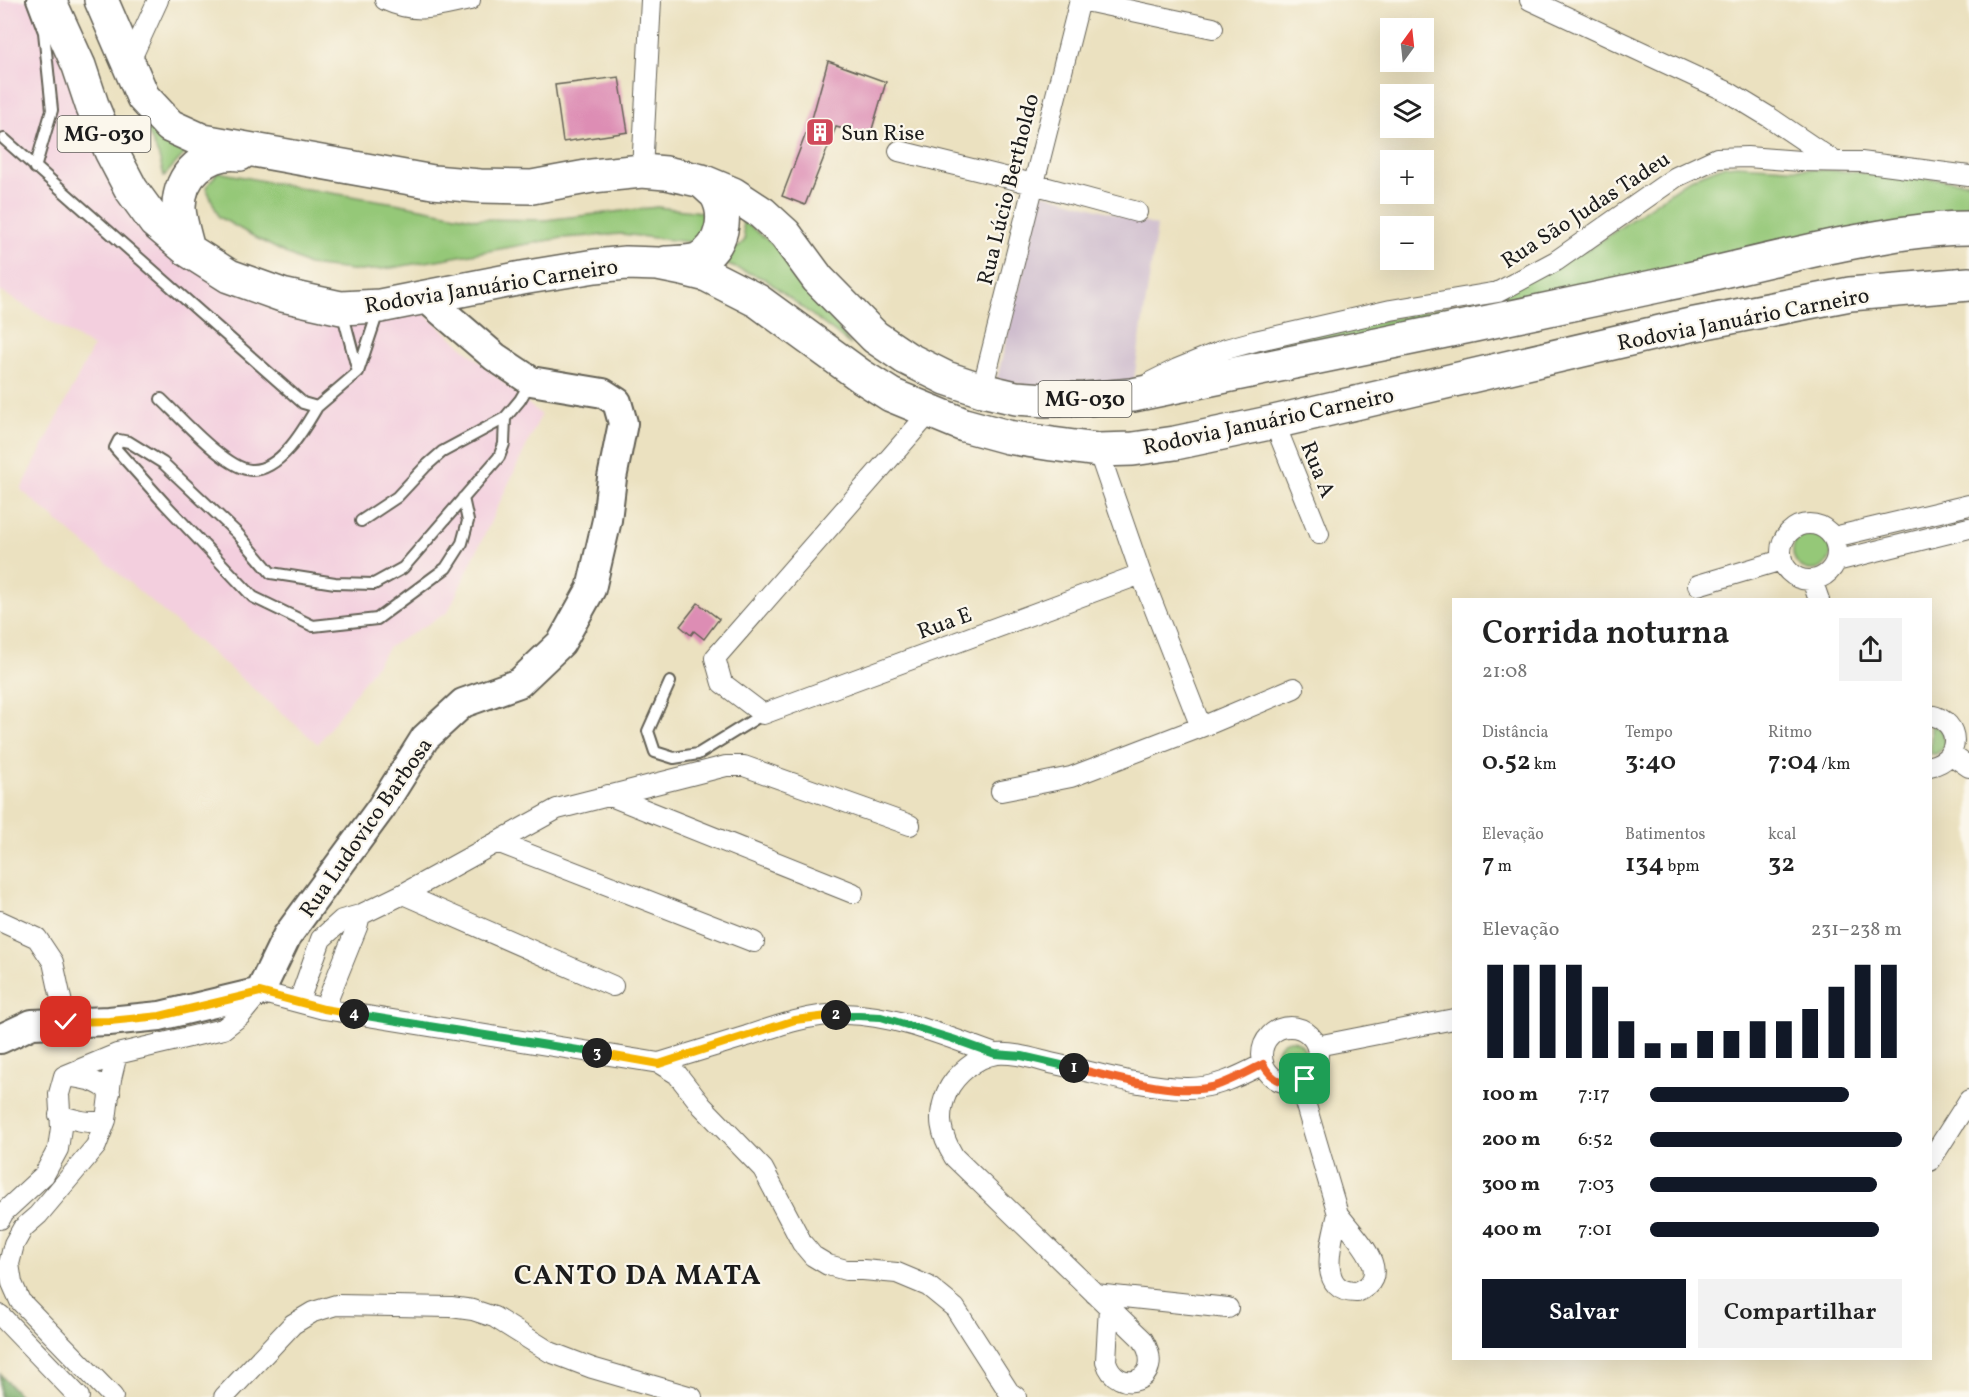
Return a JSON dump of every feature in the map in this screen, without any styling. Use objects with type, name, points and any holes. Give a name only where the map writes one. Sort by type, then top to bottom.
[{"type":"highway","name":"Rodovia Januário Carneiro","points":[[49,0],[79,66],[111,151],[126,179],[155,222],[188,250],[229,276],[282,295],[341,308],[380,306],[595,266],[626,263],[658,264],[707,275],[759,301],[861,376],[891,395],[964,425],[1008,437],[1098,450],[1175,443],[1690,325],[1850,294],[1969,284]]},
{"type":"highway","name":"MG-030","points":[[102,0],[143,97],[170,126],[203,141],[433,182],[480,186],[532,187],[592,176],[642,171],[666,172],[702,181],[733,194],[762,213],[785,234],[818,279],[875,337],[906,358],[946,378],[1016,398],[1046,400],[1133,395],[1540,311],[1783,256],[1887,236],[1969,228]]},
{"type":"highway","points":[[188,250],[179,210],[180,193],[187,177],[199,163],[214,155],[227,152],[265,153]]},
{"type":"highway","points":[[658,264],[699,259],[714,247],[722,230],[723,212],[716,194],[702,181]]},
{"type":"street","points":[[129,63],[158,0]]},
{"type":"street","points":[[385,0],[404,8],[420,9],[470,0]]},
{"type":"street","points":[[642,171],[651,0]]},
{"type":"street","points":[[1080,0],[1213,28]]},
{"type":"street","name":"Rua Lúcio Bertholdo","points":[[982,390],[1080,0]]},
{"type":"street","points":[[1530,0],[1728,92],[1834,161]]},
{"type":"street","points":[[898,151],[1137,212]]},
{"type":"street","name":"Rua São Judas Tadeu","points":[[1133,395],[1153,381],[1177,369],[1255,341],[1391,310],[1498,292],[1556,261],[1676,177],[1717,158],[1746,157],[1861,162],[1969,176]]},
{"type":"street","name":"Rua Ludovico Barbosa","points":[[260,992],[287,936],[381,808],[425,738],[463,704],[519,683],[561,643],[591,589],[607,520],[612,478],[623,423],[617,402],[603,393],[531,381],[495,357],[433,304],[429,297]]},
{"type":"street","points":[[763,714],[722,683],[715,658],[930,412]]},
{"type":"street","name":"Rua A","points":[[1274,422],[1319,534]]},
{"type":"street","points":[[1098,450],[1141,574],[1201,727]]},
{"type":"street","points":[[1834,537],[1969,505]]},
{"type":"street","points":[[1800,525],[1819,525],[1834,537],[1837,549],[1836,561],[1824,576],[1806,580],[1794,575],[1785,566],[1781,548],[1785,536],[1794,528],[1800,525]]},
{"type":"street","points":[[1836,561],[1969,528]]},
{"type":"street","points":[[1698,585],[1782,560]]},
{"type":"street","name":"Rua E","points":[[763,714],[1141,574]]},
{"type":"street","points":[[1812,580],[1818,598]]},
{"type":"street","points":[[1001,792],[1071,777],[1294,688]]},
{"type":"street","points":[[1932,716],[1943,719],[1953,732],[1954,744],[1950,754],[1942,762],[1932,765]]},
{"type":"street","points":[[1950,754],[1969,767]]},
{"type":"street","points":[[299,1001],[321,939],[342,920],[360,915],[403,894],[557,809],[726,766],[744,766],[910,825]]},
{"type":"street","points":[[608,795],[853,893]]},
{"type":"street","points":[[498,842],[754,942]]},
{"type":"street","points":[[403,894],[614,986]]},
{"type":"street","points":[[324,1009],[360,915]]},
{"type":"street","points":[[0,921],[37,938],[53,962],[66,1022]]},
{"type":"street","points":[[64,1076],[117,1054],[223,1029],[241,1015],[260,992]]},
{"type":"street","points":[[0,1039],[32,1024],[110,1021],[160,1016],[260,992],[324,1009],[659,1064],[677,1074],[702,1106],[763,1169],[802,1243],[813,1256],[828,1265],[846,1270],[897,1273],[928,1286],[955,1308],[1010,1392],[1016,1397]]},
{"type":"street","points":[[659,1064],[795,1020],[845,1014],[881,1017],[995,1054],[1022,1056],[1150,1085],[1187,1089],[1211,1087],[1241,1076],[1263,1064]]},
{"type":"street","points":[[1317,1046],[1452,1019]]},
{"type":"street","points":[[1281,1028],[1300,1029],[1311,1036],[1317,1046],[1318,1059],[1314,1070],[1299,1082],[1280,1082],[1263,1064],[1262,1052],[1266,1040],[1281,1028]]},
{"type":"street","points":[[113,1397],[20,1301],[12,1283],[9,1264],[14,1244],[23,1227],[38,1215],[96,1146],[106,1120],[117,1054]]},
{"type":"street","points":[[995,1054],[962,1071],[950,1086],[942,1103],[940,1122],[945,1141],[954,1158],[1102,1301],[1228,1308]]},
{"type":"street","points":[[64,1076],[98,1083],[110,1092]]},
{"type":"street","points":[[0,1219],[4,1212],[44,1174],[58,1149],[61,1128],[59,1094],[64,1076]]},
{"type":"street","points":[[1299,1082],[1338,1214]]},
{"type":"street","points":[[1932,1158],[1969,1100]]},
{"type":"street","points":[[59,1114],[78,1121],[98,1123],[106,1120]]},
{"type":"street","points":[[224,1397],[293,1324],[313,1312],[336,1305],[451,1307],[473,1310],[494,1317],[550,1352],[592,1368],[692,1397]]},
{"type":"street","points":[[0,1315],[79,1397]]},
{"type":"lane","points":[[32,0],[44,32],[52,110],[35,168]]},
{"type":"lane","points":[[4,139],[303,403],[317,407]]},
{"type":"lane","points":[[161,399],[227,461],[240,469],[253,471],[266,467],[283,455],[317,407],[358,372],[380,306]]},
{"type":"lane","points":[[341,308],[358,372]]},
{"type":"lane","points":[[361,520],[397,497],[442,452],[505,418],[520,400],[531,381]]},
{"type":"lane","points":[[463,498],[468,521],[462,543],[446,568],[377,619],[313,626],[253,597],[116,448],[118,440],[129,442],[163,463],[237,533],[271,573],[335,583],[374,584],[403,568],[463,498],[499,457],[504,444],[505,418]]},
{"type":"lane","points":[[670,682],[648,731],[655,752],[674,758],[698,753],[763,714]]},
{"type":"shaded area","points":[[0,0],[34,0],[93,132],[221,285],[420,310],[541,415],[448,612],[389,647],[318,744],[21,490],[93,347],[0,291]]},
{"type":"shaded area","points":[[1042,193],[1157,226],[1133,386],[1053,391],[997,379]]},
{"type":"green space","points":[[141,116],[191,147],[164,176],[159,157]]},
{"type":"green space","points":[[1736,165],[1844,171],[1969,182],[1969,222],[1182,373],[1274,343],[1471,302],[1592,247],[1688,180],[1720,167]]},
{"type":"green space","points":[[218,172],[477,219],[545,220],[657,207],[701,212],[712,229],[696,243],[622,234],[562,238],[391,268],[360,271],[308,265],[219,217],[206,187]]},
{"type":"green space","points":[[742,220],[775,246],[796,270],[851,345],[765,279],[712,259],[730,252],[745,240]]},
{"type":"green space","points":[[1812,532],[1826,537],[1831,551],[1826,565],[1812,570],[1798,565],[1793,551],[1798,537]]},
{"type":"green space","points":[[1932,726],[1943,731],[1945,747],[1936,754],[1932,754]]},
{"type":"green space","points":[[1291,1040],[1301,1044],[1305,1054],[1301,1064],[1291,1068],[1281,1064],[1277,1054],[1281,1044]]},
{"type":"green space","points":[[0,1374],[21,1397],[0,1397]]},
{"type":"building","name":"Sun Rise","points":[[828,61],[886,82],[870,136],[836,127],[805,205],[782,196],[813,115]]},
{"type":"building","points":[[619,77],[628,132],[563,142],[555,85]]},
{"type":"building","points":[[698,603],[719,619],[704,639],[694,631],[691,635],[680,626]]},
{"type":"place","name":"Sun Rise","points":[[820,132]]},
{"type":"district","name":"CANTO DA MATA","points":[[638,1274]]},
{"type":"route","points":[[66,1022],[110,1021],[160,1016],[260,992],[324,1009],[659,1064],[795,1020],[845,1014],[881,1017],[995,1054],[1022,1056],[1150,1085],[1187,1089],[1211,1087],[1241,1076],[1263,1064],[1266,1070],[1280,1082],[1293,1083],[1305,1079]]}]
